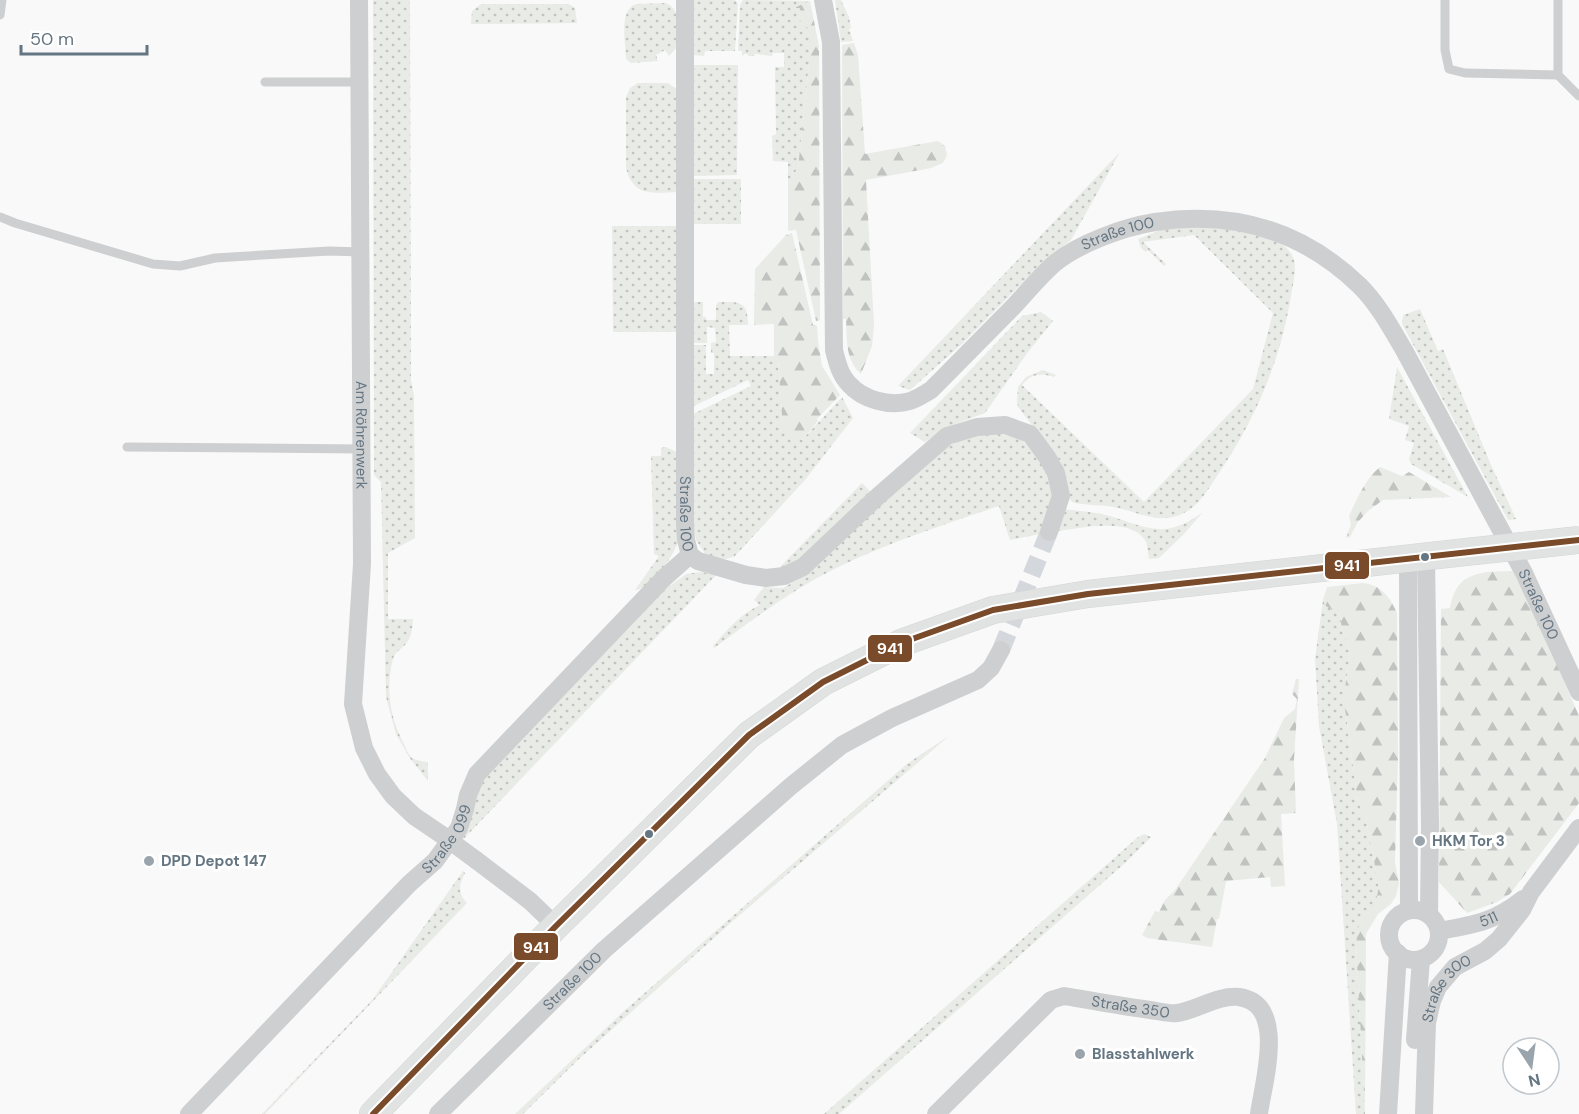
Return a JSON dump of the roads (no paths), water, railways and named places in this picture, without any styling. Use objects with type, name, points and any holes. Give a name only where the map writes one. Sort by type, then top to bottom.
[{"type":"main road","points":[[373,1114],[556,926],[749,735],[823,682],[901,643],[993,610],[1088,594],[1579,540]]},
{"type":"street","name":"Am Röhrenwerk","points":[[359,0],[363,449],[362,564],[353,704],[364,748],[376,774],[393,796],[414,816],[530,902],[556,926]]},
{"type":"street","name":"Straße 100","points":[[685,0],[685,525],[690,555],[698,561],[746,575],[766,578],[784,576],[802,567],[893,482],[947,436],[977,427],[995,425],[1005,425],[1030,435],[1056,473],[1061,496],[1049,532]]},
{"type":"street","name":"Straße 100","points":[[823,0],[831,42],[834,350],[838,366],[849,385],[868,398],[890,404],[910,401],[931,390],[1056,262],[1095,240],[1136,225],[1180,219],[1226,220],[1268,228],[1306,246],[1335,265],[1361,287],[1385,317],[1524,573],[1579,692]]},
{"type":"street","name":"Straße 099","points":[[189,1114],[409,884],[435,861],[459,828],[468,795],[477,774],[656,586],[690,555]]},
{"type":"street","points":[[1409,910],[1417,559]]},
{"type":"street","points":[[1417,559],[1430,824],[1428,914]]},
{"type":"street","name":"Straße 100","points":[[438,1114],[604,950],[791,786],[842,745],[892,718],[978,680],[991,668],[1001,650]]},
{"type":"street","points":[[1531,892],[1579,828]]},
{"type":"street","name":"511","points":[[1439,931],[1484,923],[1508,911],[1531,892]]},
{"type":"street","name":"Straße 300","points":[[1424,1114],[1427,1023],[1438,987],[1455,967],[1485,951],[1499,939],[1522,910],[1531,892]]},
{"type":"street","points":[[1409,910],[1428,914],[1437,924],[1439,931],[1439,939],[1433,951],[1421,959],[1413,960],[1398,953],[1390,940],[1391,925],[1401,913],[1409,910]]},
{"type":"street","points":[[1388,1114],[1398,953]]},
{"type":"street","points":[[1414,1114],[1416,1018],[1421,959]]},
{"type":"street","name":"Straße 350","points":[[936,1114],[1051,1000],[1064,996],[1176,1013],[1229,998],[1238,997],[1254,1002],[1263,1012],[1269,1028],[1269,1046],[1259,1114]]},
{"type":"lane","points":[[0,15],[2,0]]},
{"type":"lane","points":[[1445,0],[1445,50],[1449,69],[1465,73],[1558,75],[1579,96]]},
{"type":"lane","points":[[1558,0],[1558,75]]},
{"type":"lane","points":[[265,82],[359,82]]},
{"type":"lane","points":[[0,217],[15,224],[153,264],[180,266],[215,258],[329,251],[362,252]]},
{"type":"lane","points":[[127,447],[363,449]]},
{"type":"tunnel","points":[[1001,650],[1049,532]]},
{"type":"place","name":"HKM Tor 3","points":[[1420,841]]},
{"type":"place","name":"DPD Depot 147","points":[[149,861]]},
{"type":"place","name":"Blasstahlwerk","points":[[1080,1054]]}]
